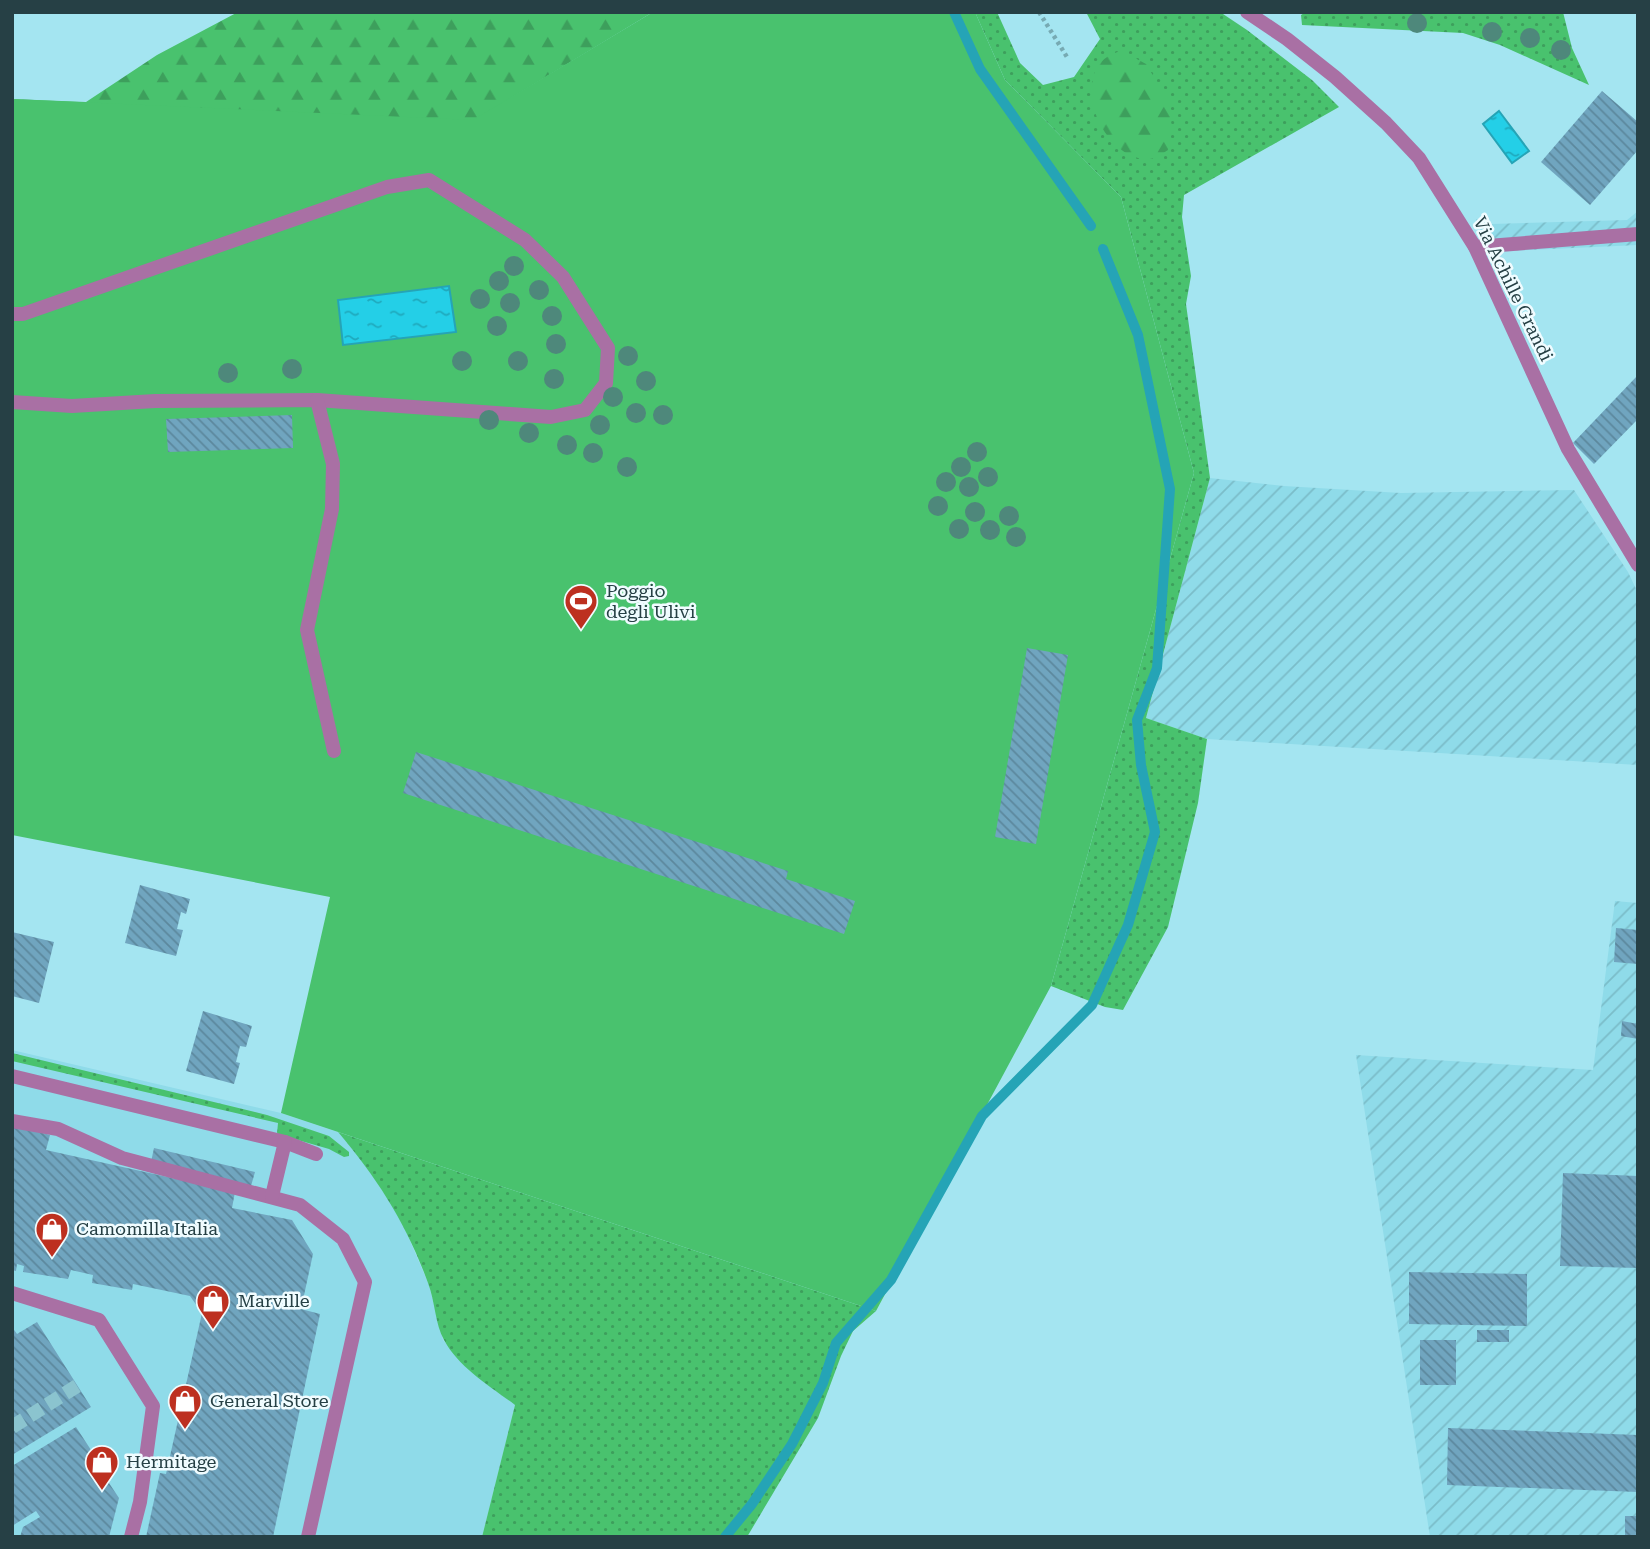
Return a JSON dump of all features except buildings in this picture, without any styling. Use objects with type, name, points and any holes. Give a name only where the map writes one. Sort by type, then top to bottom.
[{"type":"street","name":"Via Achille Grandi","points":[[1247,12],[1335,77],[1386,123],[1419,158],[1475,247],[1568,449],[1638,565]]},
{"type":"street","points":[[12,314],[23,314],[387,187],[429,180],[525,240],[563,277],[608,348],[607,383],[585,410],[551,417],[317,400],[155,401],[72,406],[12,402]]},
{"type":"street","points":[[1475,247],[1638,234]]},
{"type":"street","points":[[317,400],[333,464],[332,509],[307,630],[334,751]]},
{"type":"street","points":[[12,1076],[285,1142],[316,1154]]},
{"type":"street","points":[[12,1121],[58,1129],[122,1158],[300,1205],[342,1238],[365,1282],[308,1537]]},
{"type":"street","points":[[271,1196],[285,1142]]},
{"type":"street","points":[[12,1293],[99,1320],[153,1406],[140,1502],[131,1537]]},
{"type":"path","points":[[1039,12],[1067,57]]},
{"type":"shaded area","points":[[1638,211],[1638,245],[1485,252],[1476,219],[1491,224],[1627,220]]},
{"type":"shaded area","points":[[1210,478],[1284,486],[1401,493],[1574,490],[1628,572],[1638,593],[1638,765],[1207,739],[1146,718]]},
{"type":"shaded area","points":[[1615,901],[1638,903],[1638,1537],[1430,1537],[1356,1055],[1593,1070]]},
{"type":"shaded area","points":[[12,1050],[281,1113],[338,1132],[371,1171],[402,1222],[429,1285],[443,1340],[469,1370],[515,1405],[482,1537],[12,1537]]},
{"type":"green space","points":[[238,12],[653,12],[511,98],[653,272],[12,99],[86,102],[157,55]]},
{"type":"green space","name":"Poggio degli Ulivi","points":[[653,12],[975,12],[1005,80],[1121,197],[1194,473],[1051,986],[876,1311],[281,1113],[330,897],[12,835],[12,99],[473,120]]},
{"type":"green space","points":[[975,12],[997,12],[1020,63],[1043,85],[1074,77],[1100,39],[1086,12],[1220,12],[1312,80],[1339,107],[1184,195],[1182,217],[1191,276],[1186,304],[1210,478],[1146,718],[1207,739],[1198,803],[1168,927],[1123,1010],[1105,1007],[1051,986],[1194,473],[1121,197],[1005,80]]},
{"type":"green space","points":[[1306,12],[1563,12],[1572,48],[1589,85],[1500,45],[1463,33],[1302,25],[1301,15]]},
{"type":"green space","points":[[1122,51],[1146,64],[1169,102],[1172,130],[1168,150],[1151,159],[1131,155],[1115,145],[1103,129],[1095,110],[1091,91],[1094,73],[1104,59]]},
{"type":"green space","points":[[12,1053],[267,1115],[329,1136],[349,1152],[349,1156],[344,1157],[329,1149],[277,1134],[278,1123],[12,1061]]},
{"type":"green space","points":[[338,1132],[876,1311],[853,1331],[818,1418],[747,1537],[482,1537],[515,1405],[476,1376],[450,1350],[439,1327],[420,1262],[401,1222],[379,1185]]},
{"type":"water","points":[[1499,111],[1529,151],[1512,163],[1483,124]]},
{"type":"water","points":[[449,286],[456,332],[343,345],[338,300]]},
{"type":"waterway","points":[[954,12],[980,69],[1091,226]]},
{"type":"waterway","points":[[725,1537],[752,1504],[792,1444],[823,1383],[836,1343],[891,1280],[982,1116],[1092,1005],[1128,925],[1155,832],[1141,765],[1137,720],[1157,668],[1170,489],[1138,335],[1103,249]]},
{"type":"tunnel","points":[[12,1427],[77,1386]]},
{"type":"place","name":"Poggio degli Ulivi","points":[[581,631]]},
{"type":"place","name":"Camomilla Italia","points":[[52,1259]]},
{"type":"place","name":"Marville","points":[[213,1331]]},
{"type":"place","name":"General Store","points":[[185,1431]]},
{"type":"place","name":"Hermitage","points":[[102,1492]]}]
